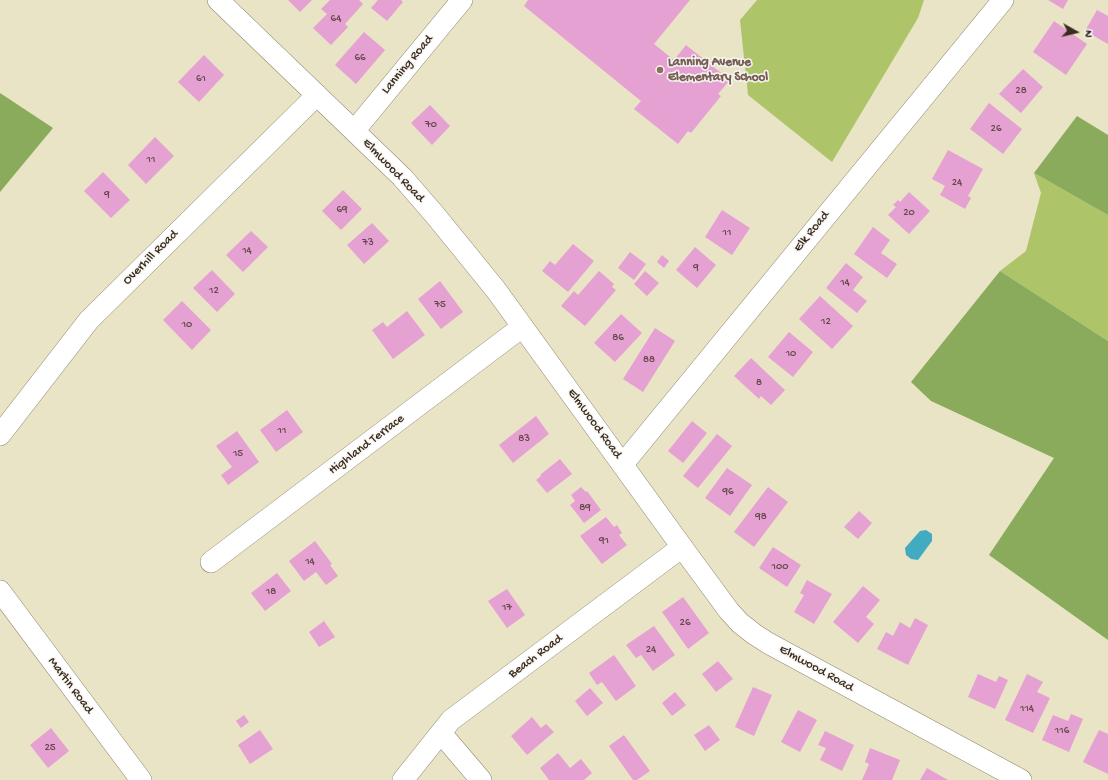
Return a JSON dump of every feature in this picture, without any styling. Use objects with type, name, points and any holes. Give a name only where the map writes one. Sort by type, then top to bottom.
[{"type":"street","name":"Elmwood Road","points":[[218,0],[402,178],[435,215],[472,260],[623,464],[729,611],[740,623],[754,634],[1021,780]]},
{"type":"street","name":"Lanning Road","points":[[354,131],[462,0]]},
{"type":"street","name":"Elk Road","points":[[623,464],[1003,0]]},
{"type":"street","name":"Overhill Road","points":[[0,435],[89,320],[317,95]]},
{"type":"street","name":"Highland Terrace","points":[[211,562],[522,327]]},
{"type":"street","name":"Beach Road","points":[[403,780],[451,720],[682,547]]},
{"type":"street","name":"Martin Road","points":[[0,591],[141,780]]},
{"type":"street","points":[[441,733],[481,780]]},
{"type":"green space","points":[[757,0],[924,0],[918,18],[832,162],[748,95],[740,20]]},
{"type":"green space","points":[[0,93],[53,128],[0,192]]},
{"type":"green space","points":[[1077,116],[1108,135],[1108,215],[1034,173]]},
{"type":"green space","points":[[1034,173],[1108,215],[1108,341],[1000,271],[1026,251],[1041,193]]},
{"type":"green space","points":[[1000,271],[1108,341],[1108,640],[989,555],[1054,458],[931,401],[911,382]]},
{"type":"water","points":[[926,530],[932,534],[932,541],[918,560],[911,559],[906,555],[905,548],[920,531]]},
{"type":"building","points":[[288,0],[312,0],[300,12]]},
{"type":"building","points":[[330,0],[359,0],[363,4],[345,24],[348,27],[331,45],[313,28],[327,14],[321,9]]},
{"type":"building","points":[[378,0],[401,0],[403,2],[387,21],[371,8]]},
{"type":"building","name":"Lanning Avenue Elementary School","points":[[528,0],[690,0],[654,44],[674,60],[686,45],[730,80],[718,94],[721,96],[691,133],[688,131],[678,144],[634,109],[641,101],[524,6]]},
{"type":"building","points":[[1048,0],[1068,0],[1063,9]]},
{"type":"building","points":[[1097,10],[1108,16],[1108,44],[1085,31]]},
{"type":"building","points":[[1054,21],[1087,44],[1066,75],[1033,52]]},
{"type":"building","points":[[364,32],[385,50],[356,84],[335,65]]},
{"type":"building","points":[[204,55],[224,75],[199,102],[178,82]]},
{"type":"building","points":[[1023,69],[1043,87],[1021,113],[999,94]]},
{"type":"building","points":[[989,103],[1022,129],[1003,154],[970,129]]},
{"type":"building","points":[[430,105],[450,126],[432,145],[411,123]]},
{"type":"building","points":[[155,137],[174,156],[146,184],[128,165]]},
{"type":"building","points":[[948,150],[983,169],[968,196],[971,198],[965,209],[940,195],[945,186],[932,179]]},
{"type":"building","points":[[103,172],[130,200],[111,218],[84,191]]},
{"type":"building","points":[[343,190],[362,209],[341,230],[322,211]]},
{"type":"building","points":[[909,192],[930,211],[909,234],[888,215],[896,207],[893,205],[898,200],[900,202]]},
{"type":"building","points":[[722,210],[750,228],[732,255],[705,237]]},
{"type":"building","points":[[372,223],[389,241],[364,264],[347,245]]},
{"type":"building","points":[[873,227],[890,240],[881,253],[897,264],[887,278],[854,254]]},
{"type":"building","points":[[251,231],[268,247],[243,272],[226,255]]},
{"type":"building","points":[[573,244],[594,261],[568,292],[542,271],[550,261],[555,265]]},
{"type":"building","points":[[695,247],[716,265],[697,288],[676,270]]},
{"type":"building","points":[[630,252],[646,264],[634,280],[618,268]]},
{"type":"building","points":[[662,255],[669,261],[664,268],[657,262]]},
{"type":"building","points":[[846,263],[863,277],[853,290],[867,301],[857,313],[826,288]]},
{"type":"building","points":[[212,270],[235,294],[217,312],[193,288]]},
{"type":"building","points":[[599,271],[614,284],[612,287],[616,290],[585,326],[561,306],[574,291],[578,295]]},
{"type":"building","points":[[645,271],[659,283],[647,296],[634,284]]},
{"type":"building","points":[[440,281],[463,312],[441,329],[418,299]]},
{"type":"building","points":[[820,296],[853,326],[832,349],[799,319]]},
{"type":"building","points":[[182,301],[211,330],[192,350],[163,320]]},
{"type":"building","points":[[407,311],[425,335],[393,359],[372,330],[383,322],[387,327]]},
{"type":"building","points":[[621,314],[642,333],[615,362],[594,343]]},
{"type":"building","points":[[655,328],[675,341],[643,392],[623,379]]},
{"type":"building","points":[[789,332],[813,352],[793,377],[768,357]]},
{"type":"building","points":[[751,358],[785,390],[771,405],[761,396],[759,399],[734,376]]},
{"type":"building","points":[[287,410],[303,432],[276,452],[260,430]]},
{"type":"building","points":[[536,416],[549,434],[513,463],[499,445]]},
{"type":"building","points":[[692,421],[707,433],[683,463],[668,451]]},
{"type":"building","points":[[237,431],[259,462],[228,485],[221,475],[232,467],[216,446]]},
{"type":"building","points":[[717,434],[732,446],[698,488],[683,476]]},
{"type":"building","points":[[560,459],[572,474],[547,493],[536,480]]},
{"type":"building","points":[[727,468],[752,485],[730,516],[705,498]]},
{"type":"building","points":[[581,487],[586,492],[587,491],[601,510],[584,523],[570,505],[575,501],[571,495]]},
{"type":"building","points":[[768,487],[788,502],[754,547],[734,532]]},
{"type":"building","points":[[859,511],[872,523],[858,539],[844,527]]},
{"type":"building","points":[[606,517],[614,527],[617,525],[622,533],[619,535],[627,545],[602,564],[580,536]]},
{"type":"building","points":[[315,541],[332,564],[330,565],[338,576],[326,585],[316,572],[304,581],[289,561]]},
{"type":"building","points":[[773,547],[801,565],[787,587],[759,568]]},
{"type":"building","points":[[277,573],[291,591],[265,611],[251,593]]},
{"type":"building","points":[[807,580],[832,594],[814,624],[794,612],[804,595],[800,593]]},
{"type":"building","points":[[863,586],[880,600],[866,617],[874,624],[858,643],[833,622]]},
{"type":"building","points":[[507,589],[525,615],[507,628],[488,601]]},
{"type":"building","points":[[683,597],[709,633],[688,649],[662,612]]},
{"type":"building","points":[[915,618],[928,625],[908,665],[877,649],[886,632],[893,636],[900,622],[910,628]]},
{"type":"building","points":[[324,621],[335,637],[319,647],[309,632]]},
{"type":"building","points":[[654,626],[675,655],[653,671],[641,655],[636,658],[626,645]]},
{"type":"building","points":[[614,655],[636,686],[616,701],[602,682],[597,685],[589,673]]},
{"type":"building","points":[[718,661],[733,679],[716,692],[702,674]]},
{"type":"building","points":[[978,674],[996,682],[999,676],[1008,680],[995,709],[968,697]]},
{"type":"building","points":[[1027,674],[1043,682],[1037,692],[1050,698],[1033,733],[1005,720]]},
{"type":"building","points":[[753,687],[772,695],[754,736],[735,727]]},
{"type":"building","points":[[590,688],[603,703],[587,716],[575,701]]},
{"type":"building","points":[[675,692],[686,705],[672,716],[662,703]]},
{"type":"building","points":[[798,710],[817,720],[800,752],[781,742]]},
{"type":"building","points":[[1071,714],[1083,719],[1069,752],[1042,740],[1053,715],[1068,721]]},
{"type":"building","points":[[244,715],[249,722],[241,728],[236,721]]},
{"type":"building","points":[[532,717],[541,728],[546,724],[554,732],[527,755],[511,736]]},
{"type":"building","points":[[709,725],[720,740],[705,751],[694,735]]},
{"type":"building","points":[[51,728],[69,751],[48,768],[30,745]]},
{"type":"building","points":[[260,730],[273,749],[250,764],[238,745]]},
{"type":"building","points":[[1099,730],[1108,734],[1108,774],[1083,762]]},
{"type":"building","points":[[825,731],[854,745],[842,771],[820,760],[826,748],[818,745]]},
{"type":"building","points":[[624,735],[650,771],[637,780],[633,780],[609,746]]},
{"type":"building","points":[[870,748],[900,760],[892,780],[862,780],[869,764],[865,762]]},
{"type":"building","points":[[558,753],[570,768],[581,759],[592,773],[584,780],[549,780],[540,768]]},
{"type":"building","points":[[927,768],[948,780],[920,780]]},
{"type":"place","name":"Lanning Avenue Elementary School","points":[[660,70]]}]
